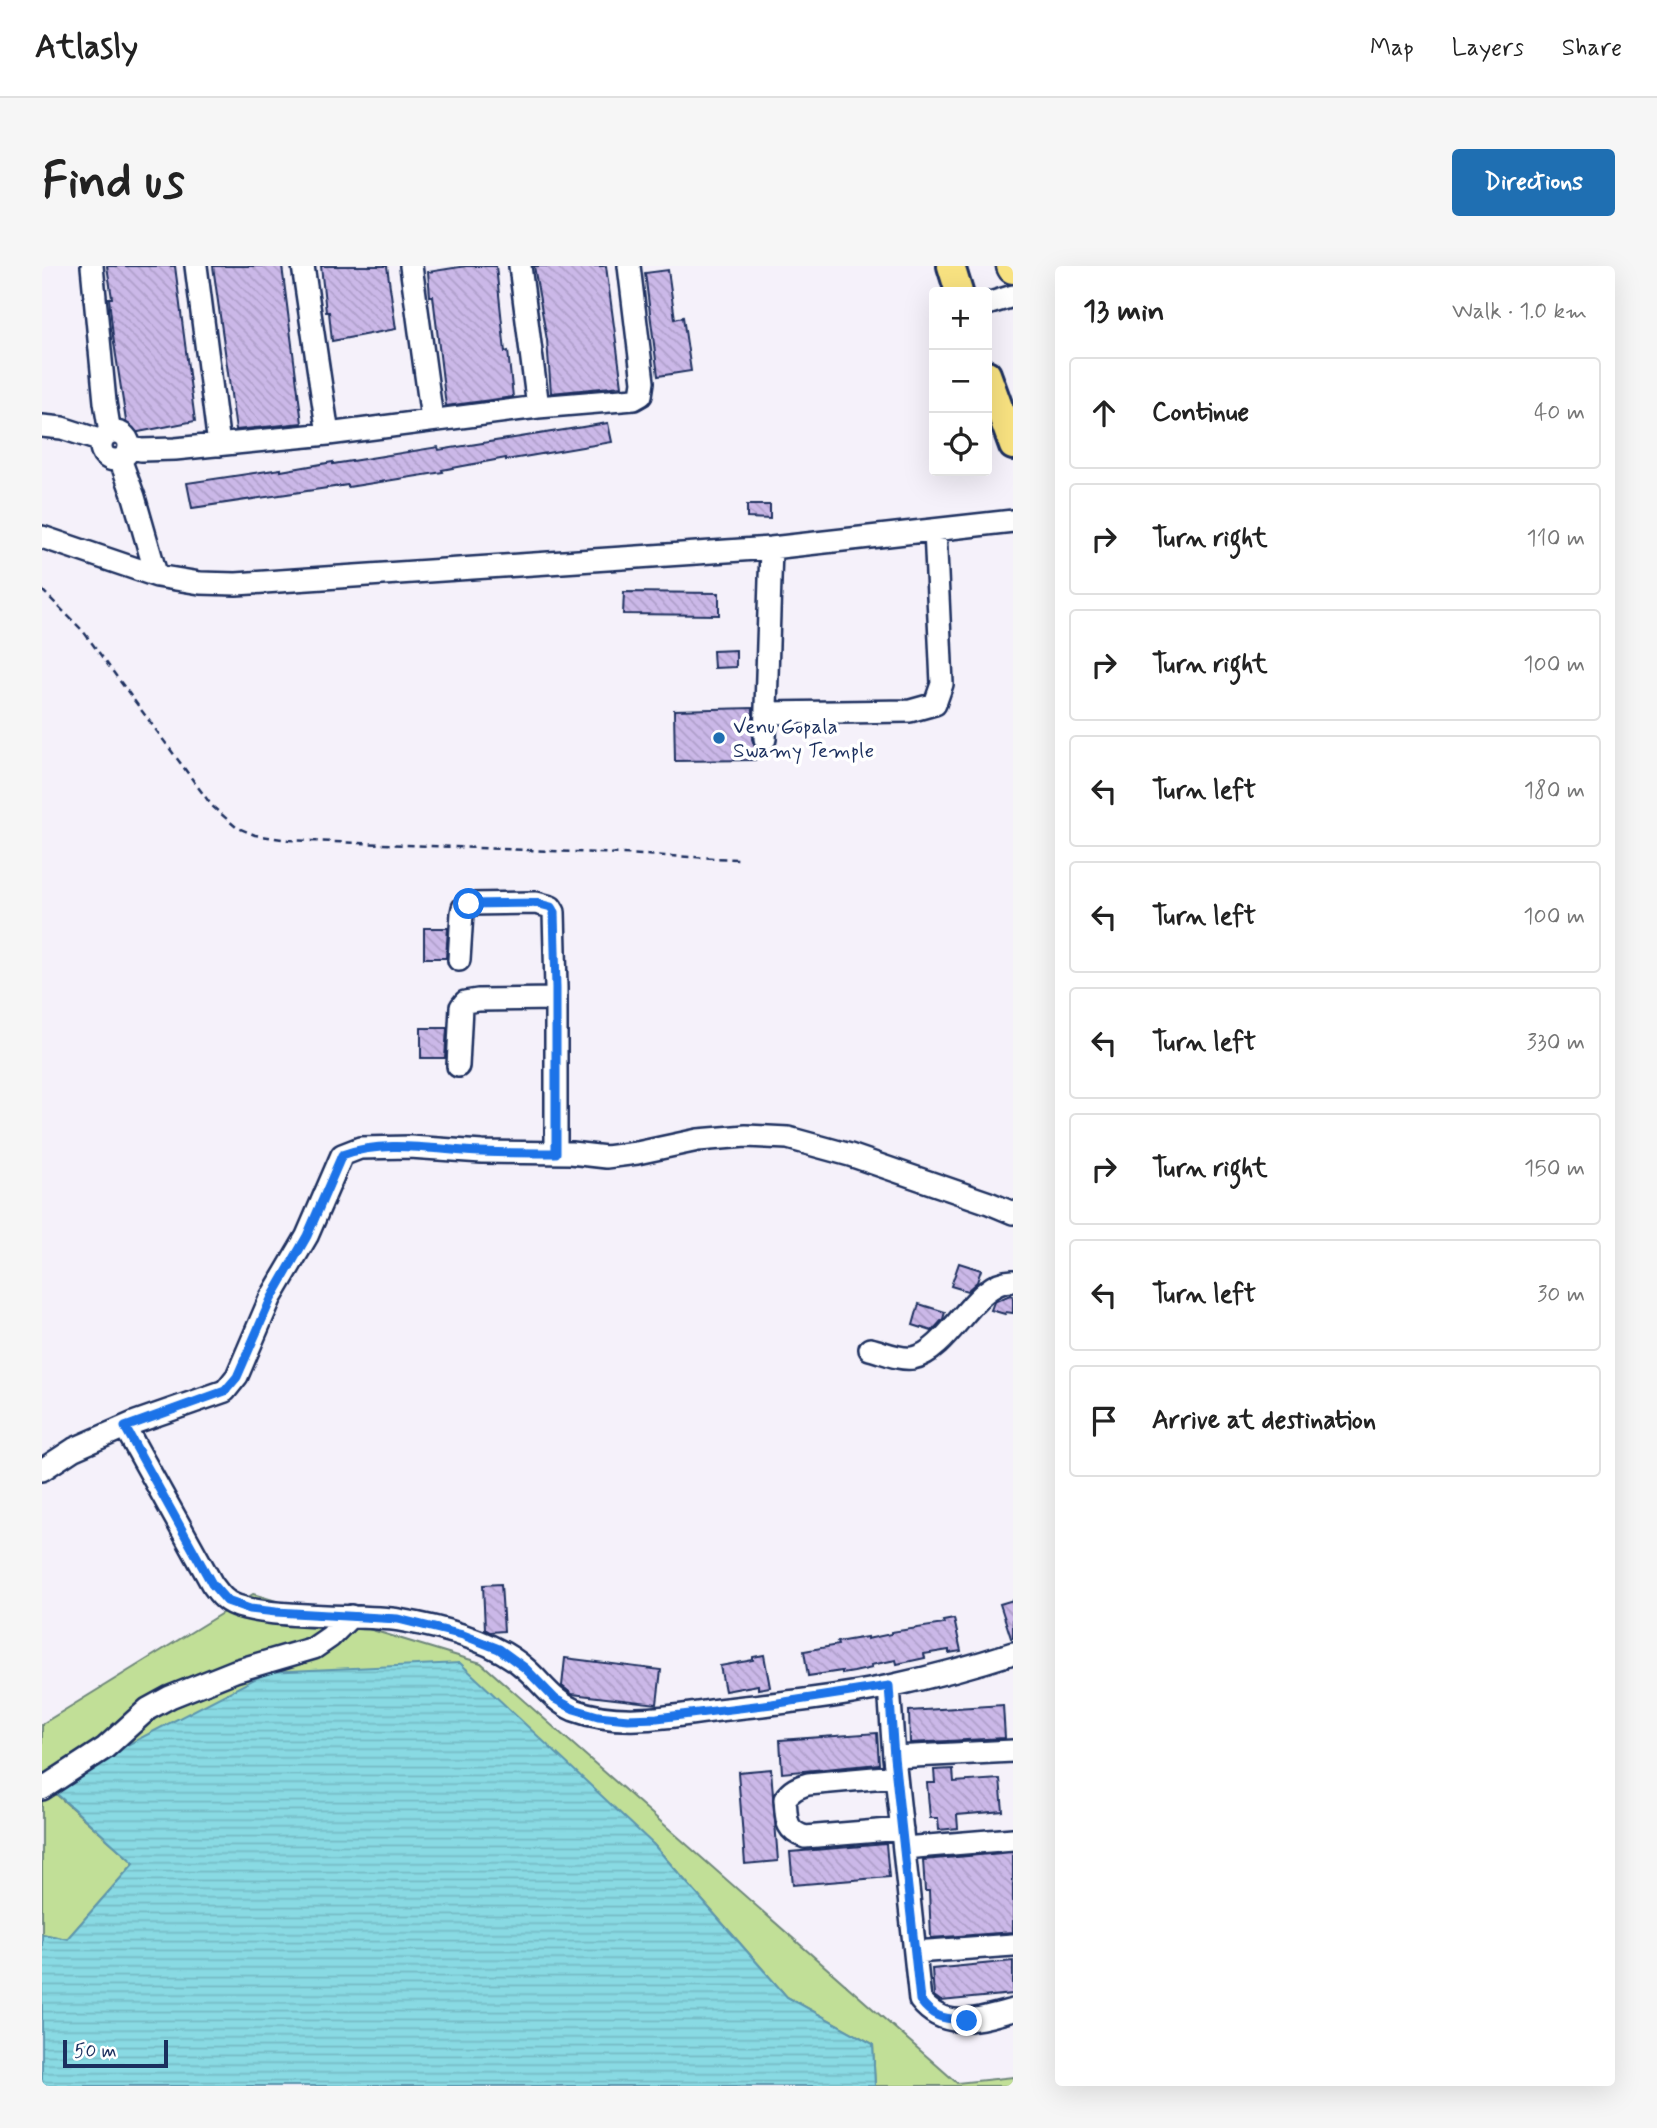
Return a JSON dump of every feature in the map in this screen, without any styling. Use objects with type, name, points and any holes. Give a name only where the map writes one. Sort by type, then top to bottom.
[{"type":"main road","points":[[951,266],[957,287]]},
{"type":"main road","points":[[992,388],[1013,446]]},
{"type":"street","points":[[92,266],[106,437]]},
{"type":"street","points":[[196,266],[219,445]]},
{"type":"street","points":[[303,266],[328,434]]},
{"type":"street","points":[[411,266],[432,419]]},
{"type":"street","points":[[520,266],[538,407]]},
{"type":"street","points":[[125,453],[328,434],[432,419],[634,399],[641,395],[643,382],[629,266]]},
{"type":"street","points":[[992,302],[1013,296]]},
{"type":"street","points":[[42,426],[106,437],[122,433],[126,437],[125,453],[134,497],[156,574]]},
{"type":"street","points":[[42,537],[137,570],[201,583],[236,584],[771,548],[1013,520]]},
{"type":"street","points":[[766,713],[910,711],[935,704],[942,684],[935,530]]},
{"type":"street","points":[[765,739],[771,548]]},
{"type":"street","points":[[459,960],[461,913],[469,904],[544,904],[554,912],[556,1153]]},
{"type":"street","points":[[457,1066],[461,1007],[465,1002],[556,999]]},
{"type":"street","points":[[42,1470],[74,1449],[125,1427],[225,1391],[237,1377],[271,1299],[307,1236],[342,1155],[360,1148],[410,1147],[607,1157],[698,1140],[746,1136],[788,1138],[850,1155],[1013,1213]]},
{"type":"street","points":[[870,1349],[902,1358],[914,1358],[935,1347],[990,1287],[1013,1281]]},
{"type":"street","points":[[125,1427],[212,1584],[227,1601],[250,1609],[276,1612],[398,1619],[463,1635],[499,1649],[525,1668],[555,1699],[574,1709],[598,1716],[657,1718],[772,1704],[889,1686],[1013,1653]]},
{"type":"street","points":[[42,1789],[105,1748],[148,1709],[170,1697],[235,1671],[314,1648],[330,1637],[351,1616]]},
{"type":"street","points":[[889,1686],[920,2000],[929,2012],[941,2018],[967,2021],[1013,2010]]},
{"type":"street","points":[[1013,1751],[895,1767],[808,1784],[791,1791],[785,1799],[787,1822],[795,1834],[805,1837],[1013,1839]]},
{"type":"street","points":[[915,1952],[1013,1945]]},
{"type":"path","points":[[42,590],[83,631],[212,806],[236,827],[246,831],[289,840],[739,859]]},
{"type":"green space","points":[[253,1594],[481,1663],[957,2083],[1013,2077],[1013,2086],[875,2086],[873,2044],[787,1997],[653,1844],[48,1787],[134,1863],[67,1939],[42,1934],[42,1724]]},
{"type":"water","points":[[460,1663],[653,1844],[787,1997],[873,2044],[875,2086],[42,2086],[42,1934],[67,1939],[134,1863],[48,1786],[268,1672]]},
{"type":"building","points":[[107,266],[175,266],[195,421],[128,434],[113,336],[109,298],[112,298]]},
{"type":"building","points":[[213,266],[282,266],[302,423],[236,430]]},
{"type":"building","points":[[321,266],[387,266],[396,329],[332,341]]},
{"type":"building","points":[[466,266],[496,266],[505,352],[508,351],[513,397],[446,406],[428,272]]},
{"type":"building","points":[[534,266],[606,266],[622,386],[551,393],[547,340]]},
{"type":"building","points":[[668,270],[675,319],[683,317],[691,371],[658,376],[645,273]]},
{"type":"building","points":[[608,423],[612,442],[348,487],[192,508],[187,483],[438,447],[439,450]]},
{"type":"building","points":[[747,505],[770,505],[770,519],[747,518]]},
{"type":"building","points":[[624,592],[719,593],[719,615],[623,614]]},
{"type":"building","points":[[736,650],[736,667],[714,668],[713,651]]},
{"type":"building","points":[[753,708],[752,739],[755,760],[675,761],[674,710]]},
{"type":"building","points":[[424,928],[448,928],[446,958],[424,958]]},
{"type":"building","points":[[421,1028],[447,1028],[445,1058],[421,1058]]},
{"type":"building","points":[[959,1263],[981,1270],[977,1282],[967,1291],[951,1286]]},
{"type":"building","points":[[1013,1296],[1013,1313],[991,1310],[994,1302]]},
{"type":"building","points":[[919,1304],[945,1312],[943,1319],[932,1331],[913,1325]]},
{"type":"building","points":[[501,1584],[504,1631],[490,1632],[485,1629],[483,1585]]},
{"type":"building","points":[[1013,1600],[1013,1638],[1011,1638],[1000,1604]]},
{"type":"building","points":[[954,1619],[961,1651],[924,1654],[925,1658],[897,1664],[896,1660],[842,1674],[842,1671],[808,1676],[804,1651],[838,1645],[837,1642],[944,1624],[943,1621]]},
{"type":"building","points":[[764,1655],[770,1687],[758,1689],[758,1685],[725,1691],[720,1666],[753,1660],[753,1657]]},
{"type":"building","points":[[565,1658],[661,1670],[657,1704],[572,1694],[562,1686]]},
{"type":"building","points":[[1003,1705],[1005,1738],[910,1743],[909,1711]]},
{"type":"building","points":[[877,1733],[879,1764],[782,1773],[780,1740]]},
{"type":"building","points":[[771,1769],[778,1861],[745,1864],[738,1772]]},
{"type":"building","points":[[953,1769],[954,1782],[1000,1779],[1003,1811],[957,1815],[958,1828],[939,1830],[938,1818],[930,1818],[927,1783],[935,1783],[934,1770]]},
{"type":"building","points":[[886,1844],[889,1877],[793,1885],[790,1852]]},
{"type":"building","points":[[1013,1852],[1013,1932],[931,1938],[929,1891],[925,1891],[923,1860]]},
{"type":"building","points":[[1013,1961],[1013,1994],[941,2001],[934,1996],[932,1969]]},
{"type":"place","name":"Venu Gopala Swamy Temple","points":[[719,738]]},
{"type":"route","points":[[469,904],[536,903],[551,907],[554,912],[556,1153],[410,1147],[360,1148],[342,1155],[307,1236],[271,1299],[237,1377],[225,1391],[125,1427],[212,1584],[227,1601],[250,1609],[398,1619],[463,1635],[499,1649],[525,1668],[555,1699],[574,1709],[598,1716],[657,1718],[889,1686],[920,2000],[929,2012],[941,2018],[967,2021]]}]
